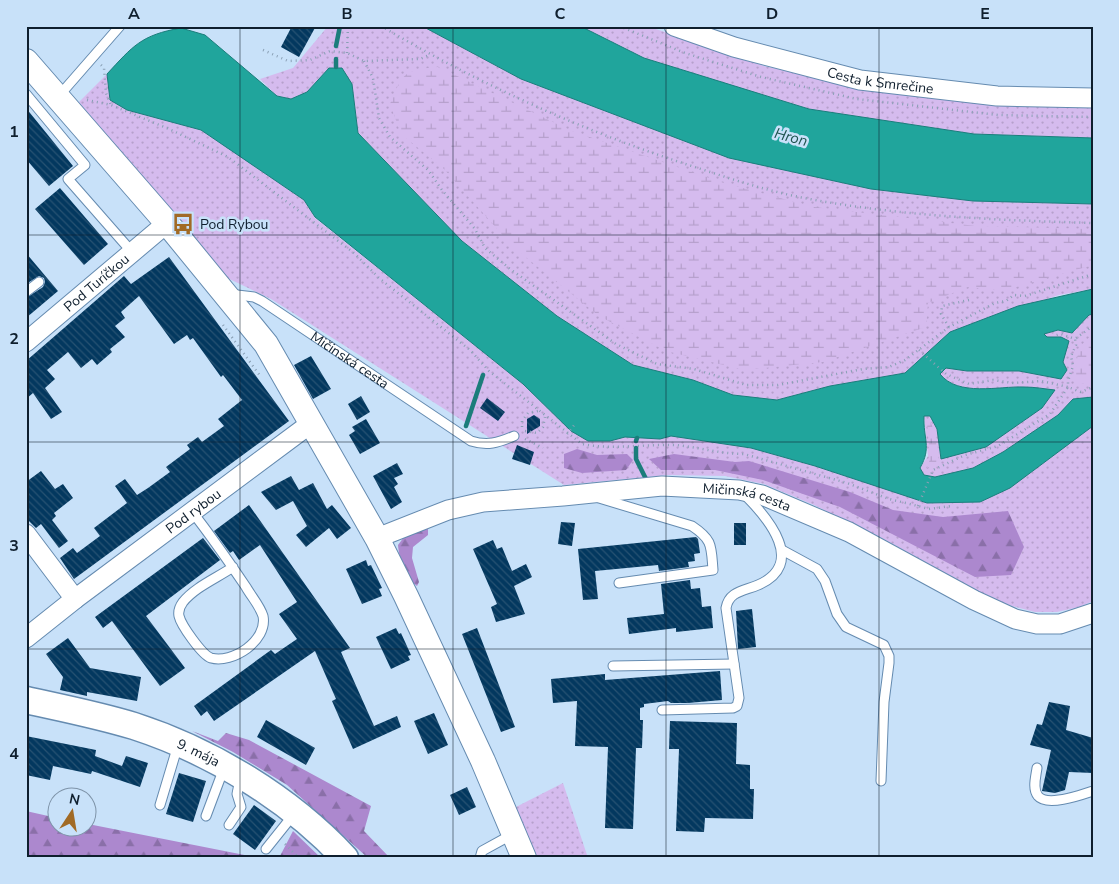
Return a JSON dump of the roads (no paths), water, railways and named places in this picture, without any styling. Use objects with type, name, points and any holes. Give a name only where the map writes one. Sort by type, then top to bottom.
[{"type":"main road","name":"9. mája","points":[[26,700],[133,726],[178,744],[232,772],[295,813],[345,858]]},
{"type":"street","name":"Cesta k Smrečine","points":[[674,26],[734,47],[860,80],[997,96],[1093,98]]},
{"type":"street","points":[[29,70],[63,92],[95,158],[167,223],[266,344],[310,424],[377,538],[411,605],[478,763],[514,833],[524,858]]},
{"type":"street","name":"Pod Turíčkou","points":[[29,335],[167,223]]},
{"type":"street","name":"Pod rybou","points":[[26,638],[75,599],[310,424]]},
{"type":"street","name":"Mičinská cesta","points":[[377,538],[448,510],[483,502],[662,486],[739,490],[762,495],[849,532],[974,600],[1015,619],[1037,624],[1060,624],[1093,613]]},
{"type":"street","points":[[26,534],[75,599]]},
{"type":"lane","points":[[63,92],[120,26]]},
{"type":"lane","points":[[26,94],[95,158],[68,179],[132,252]]},
{"type":"lane","points":[[26,292],[39,282]]},
{"type":"lane","name":"Mičinská cesta","points":[[224,293],[254,297],[262,301],[471,441],[480,444],[496,444],[514,436]]},
{"type":"lane","points":[[662,710],[733,708],[736,706],[739,698],[726,608],[727,601],[733,595],[766,580],[778,566],[782,550],[775,531],[767,518],[739,490]]},
{"type":"lane","points":[[587,494],[692,526],[704,535],[711,544],[712,570],[619,583]]},
{"type":"lane","points":[[193,512],[233,568],[263,616],[260,634],[254,643],[235,654],[222,658],[210,658],[202,653],[179,619],[179,610],[183,602],[194,593],[233,568]]},
{"type":"lane","points":[[782,550],[817,569],[825,581],[836,614],[846,627],[884,645],[887,650],[889,662],[883,712],[881,781]]},
{"type":"lane","points":[[613,666],[734,664]]},
{"type":"lane","points":[[160,805],[178,744]]},
{"type":"lane","points":[[1037,768],[1034,788],[1038,796],[1044,800],[1058,800],[1093,792]]},
{"type":"lane","points":[[206,816],[232,772]]},
{"type":"lane","points":[[228,825],[241,806],[232,772]]},
{"type":"lane","points":[[266,849],[295,813]]},
{"type":"lane","points":[[480,858],[482,851],[514,833]]},
{"type":"water","name":"Hron","points":[[422,26],[580,26],[644,58],[809,109],[974,134],[1093,138],[1093,204],[973,201],[871,189],[729,158],[521,79]]},
{"type":"water","name":"Pod Rybou","points":[[181,28],[205,35],[277,96],[291,99],[307,92],[329,68],[342,68],[352,84],[358,133],[462,241],[557,316],[633,365],[693,380],[733,395],[777,400],[830,386],[905,373],[950,332],[1018,306],[1093,289],[1093,314],[1089,315],[1072,333],[1058,330],[1044,334],[1047,337],[1061,337],[1069,341],[1063,362],[1067,370],[1061,379],[1019,371],[967,371],[946,368],[940,374],[957,386],[968,388],[1028,387],[1055,390],[1042,408],[986,447],[941,459],[937,429],[930,416],[924,416],[926,454],[920,468],[924,475],[935,477],[973,468],[1003,452],[1058,415],[1073,399],[1093,397],[1093,426],[1010,488],[980,502],[927,503],[815,466],[751,448],[671,436],[660,439],[625,437],[610,441],[588,441],[571,431],[523,384],[315,217],[304,200],[201,130],[127,110],[110,100],[107,74],[124,56],[147,38]]},
{"type":"waterway","points":[[336,46],[340,26]]},
{"type":"waterway","points":[[336,59],[336,67]]},
{"type":"waterway","points":[[466,426],[483,375]]},
{"type":"waterway","points":[[636,448],[636,459],[646,479]]},
{"type":"place","name":"Pod Rybou","points":[[183,224]]}]
